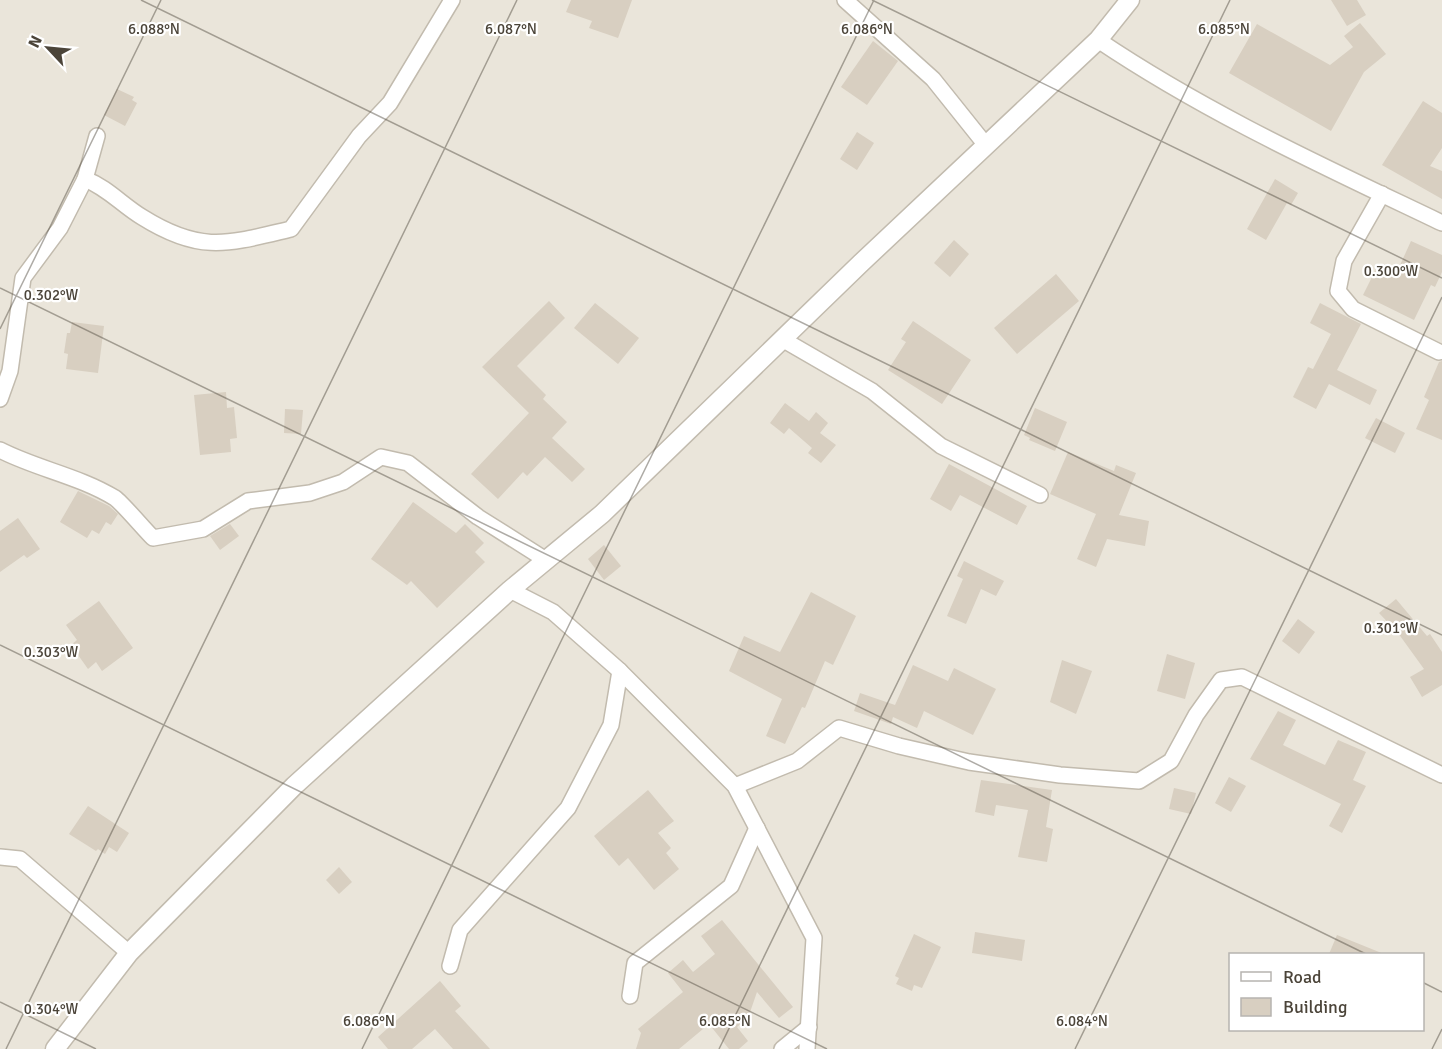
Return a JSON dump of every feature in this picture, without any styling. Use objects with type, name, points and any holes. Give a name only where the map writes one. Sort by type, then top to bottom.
[{"type":"street","points":[[85,179],[102,186],[141,216],[181,238],[227,244],[291,229],[359,136],[390,103],[452,0]]},
{"type":"street","points":[[845,0],[933,79],[986,144]]},
{"type":"street","points":[[55,1049],[129,953],[294,786],[510,590],[602,514],[986,144],[1098,40],[1130,0]]},
{"type":"street","points":[[1098,40],[1161,82],[1234,123],[1442,223]]},
{"type":"street","points":[[0,399],[10,371],[23,278],[60,228],[85,179],[97,136]]},
{"type":"street","points":[[1382,194],[1344,261],[1338,291],[1353,309],[1439,352]]},
{"type":"street","points":[[782,339],[872,391],[941,446],[1040,495]]},
{"type":"street","points":[[0,450],[16,458],[61,472],[118,500],[153,538],[203,529],[248,501],[310,493],[343,482],[381,457],[408,463],[478,517],[546,560]]},
{"type":"street","points":[[510,590],[554,612],[620,671],[735,786],[814,938],[807,1049]]},
{"type":"street","points":[[450,966],[460,930],[568,808],[611,725],[620,671]]},
{"type":"street","points":[[735,786],[797,761],[839,728],[899,746],[969,762],[1060,775],[1139,782],[1171,761],[1196,715],[1221,680],[1242,677],[1442,775]]},
{"type":"street","points":[[630,996],[635,963],[731,886],[757,828]]},
{"type":"street","points":[[0,857],[20,859],[129,953]]},
{"type":"street","points":[[782,1049],[809,1027]]},
{"type":"shaded area","points":[[0,0],[1442,0],[1442,1049],[0,1049]]},
{"type":"building","points":[[571,0],[632,0],[618,38],[589,28],[592,21],[566,12]]},
{"type":"building","points":[[1331,0],[1357,0],[1366,15],[1347,26]]},
{"type":"building","points":[[1360,23],[1386,54],[1364,72],[1331,131],[1229,73],[1257,24],[1330,65],[1353,47],[1344,36]]},
{"type":"building","points":[[873,41],[898,61],[867,105],[841,87]]},
{"type":"building","points":[[117,89],[134,97],[132,100],[137,103],[125,126],[104,115]]},
{"type":"building","points":[[1423,101],[1442,113],[1442,148],[1430,166],[1442,171],[1442,199],[1382,165]]},
{"type":"building","points":[[857,132],[874,143],[857,170],[840,159]]},
{"type":"building","points":[[1275,179],[1298,193],[1291,205],[1287,203],[1266,240],[1247,229]]},
{"type":"building","points":[[954,240],[969,254],[950,277],[934,263]]},
{"type":"building","points":[[1411,241],[1442,255],[1442,272],[1435,287],[1431,285],[1414,320],[1363,295],[1378,265],[1396,274]]},
{"type":"building","points":[[1056,274],[1079,301],[1017,354],[994,328]]},
{"type":"building","points":[[549,301],[565,318],[517,366],[546,395],[543,399],[567,422],[552,438],[585,469],[572,482],[545,457],[527,476],[523,472],[498,499],[471,474],[529,413],[482,367]]},
{"type":"building","points":[[595,303],[639,338],[618,364],[574,328]]},
{"type":"building","points":[[1320,303],[1361,324],[1337,370],[1377,390],[1370,405],[1329,384],[1316,409],[1293,397],[1308,367],[1313,369],[1331,334],[1310,323]]},
{"type":"building","points":[[913,321],[971,360],[942,404],[888,370],[906,342],[901,339]]},
{"type":"building","points":[[72,322],[104,326],[98,373],[66,369],[68,354],[64,353],[67,333],[70,333]]},
{"type":"building","points":[[1442,361],[1442,440],[1416,429],[1429,400],[1424,397],[1439,362]]},
{"type":"building","points":[[226,392],[227,408],[234,407],[237,438],[230,439],[231,452],[200,455],[194,395]]},
{"type":"building","points":[[785,403],[809,421],[816,412],[828,423],[820,433],[836,445],[821,463],[808,453],[812,448],[789,428],[784,434],[770,423]]},
{"type":"building","points":[[1035,408],[1067,422],[1055,451],[1029,440],[1030,438],[1024,435]]},
{"type":"building","points":[[285,409],[303,410],[301,434],[284,433]]},
{"type":"building","points":[[1376,418],[1405,433],[1395,453],[1365,438]]},
{"type":"building","points":[[1068,452],[1114,471],[1116,465],[1136,473],[1119,515],[1149,521],[1145,546],[1107,539],[1096,567],[1077,559],[1096,514],[1050,494]]},
{"type":"building","points":[[949,464],[1027,506],[1017,525],[960,495],[951,511],[930,499]]},
{"type":"building","points":[[78,491],[109,506],[118,514],[111,525],[106,522],[99,534],[92,530],[87,538],[60,522]]},
{"type":"building","points":[[413,502],[456,533],[465,524],[484,543],[475,552],[485,562],[437,608],[411,581],[407,585],[371,559]]},
{"type":"building","points":[[18,518],[40,549],[27,558],[24,555],[0,572],[0,531]]},
{"type":"building","points":[[230,524],[239,536],[220,550],[210,536]]},
{"type":"building","points":[[604,545],[621,566],[604,580],[588,559]]},
{"type":"building","points":[[964,561],[1004,581],[996,596],[981,589],[966,624],[947,616],[963,579],[957,576]]},
{"type":"building","points":[[811,592],[856,616],[833,665],[825,661],[805,708],[802,707],[785,744],[766,736],[782,699],[729,671],[744,636],[780,652]]},
{"type":"building","points":[[1396,599],[1427,636],[1430,634],[1442,652],[1442,685],[1422,697],[1410,677],[1424,669],[1398,633],[1379,613]]},
{"type":"building","points":[[99,601],[133,648],[102,671],[96,662],[88,669],[71,645],[77,640],[66,625]]},
{"type":"building","points":[[1298,619],[1315,632],[1299,654],[1282,641]]},
{"type":"building","points":[[1167,654],[1195,663],[1185,699],[1157,691]]},
{"type":"building","points":[[1062,660],[1092,671],[1076,714],[1050,702]]},
{"type":"building","points":[[913,665],[948,681],[954,668],[996,689],[973,735],[924,711],[917,728],[893,717],[891,724],[854,711],[860,693],[895,705]]},
{"type":"building","points":[[1278,711],[1296,720],[1283,745],[1312,759],[1325,765],[1338,740],[1366,752],[1353,780],[1366,786],[1342,833],[1329,826],[1341,804],[1250,759]]},
{"type":"building","points":[[1229,777],[1246,786],[1231,812],[1215,803]]},
{"type":"building","points":[[981,780],[1052,790],[1046,827],[1053,829],[1047,862],[1018,857],[1028,810],[996,805],[994,816],[975,812]]},
{"type":"building","points":[[1174,788],[1196,793],[1191,814],[1169,809]]},
{"type":"building","points":[[648,790],[674,821],[658,833],[671,848],[666,853],[679,869],[654,890],[628,858],[619,866],[594,836]]},
{"type":"building","points":[[88,806],[129,833],[117,852],[109,847],[105,854],[98,849],[96,851],[69,834]]},
{"type":"building","points":[[339,867],[352,882],[339,894],[326,880]]},
{"type":"building","points":[[722,920],[793,1007],[779,1018],[757,992],[748,1018],[737,1027],[748,1041],[739,1049],[729,1049],[709,1024],[679,1049],[636,1049],[641,1033],[638,1029],[683,992],[668,973],[683,960],[693,972],[715,954],[701,936]]},
{"type":"building","points":[[975,932],[1025,940],[1022,961],[972,953]]},
{"type":"building","points":[[914,934],[941,947],[922,988],[914,985],[912,991],[896,984],[899,978],[895,976]]},
{"type":"building","points":[[1337,935],[1382,953],[1329,953]]},
{"type":"building","points":[[440,981],[461,1006],[455,1011],[490,1049],[453,1049],[435,1029],[412,1049],[388,1049],[378,1037]]}]
